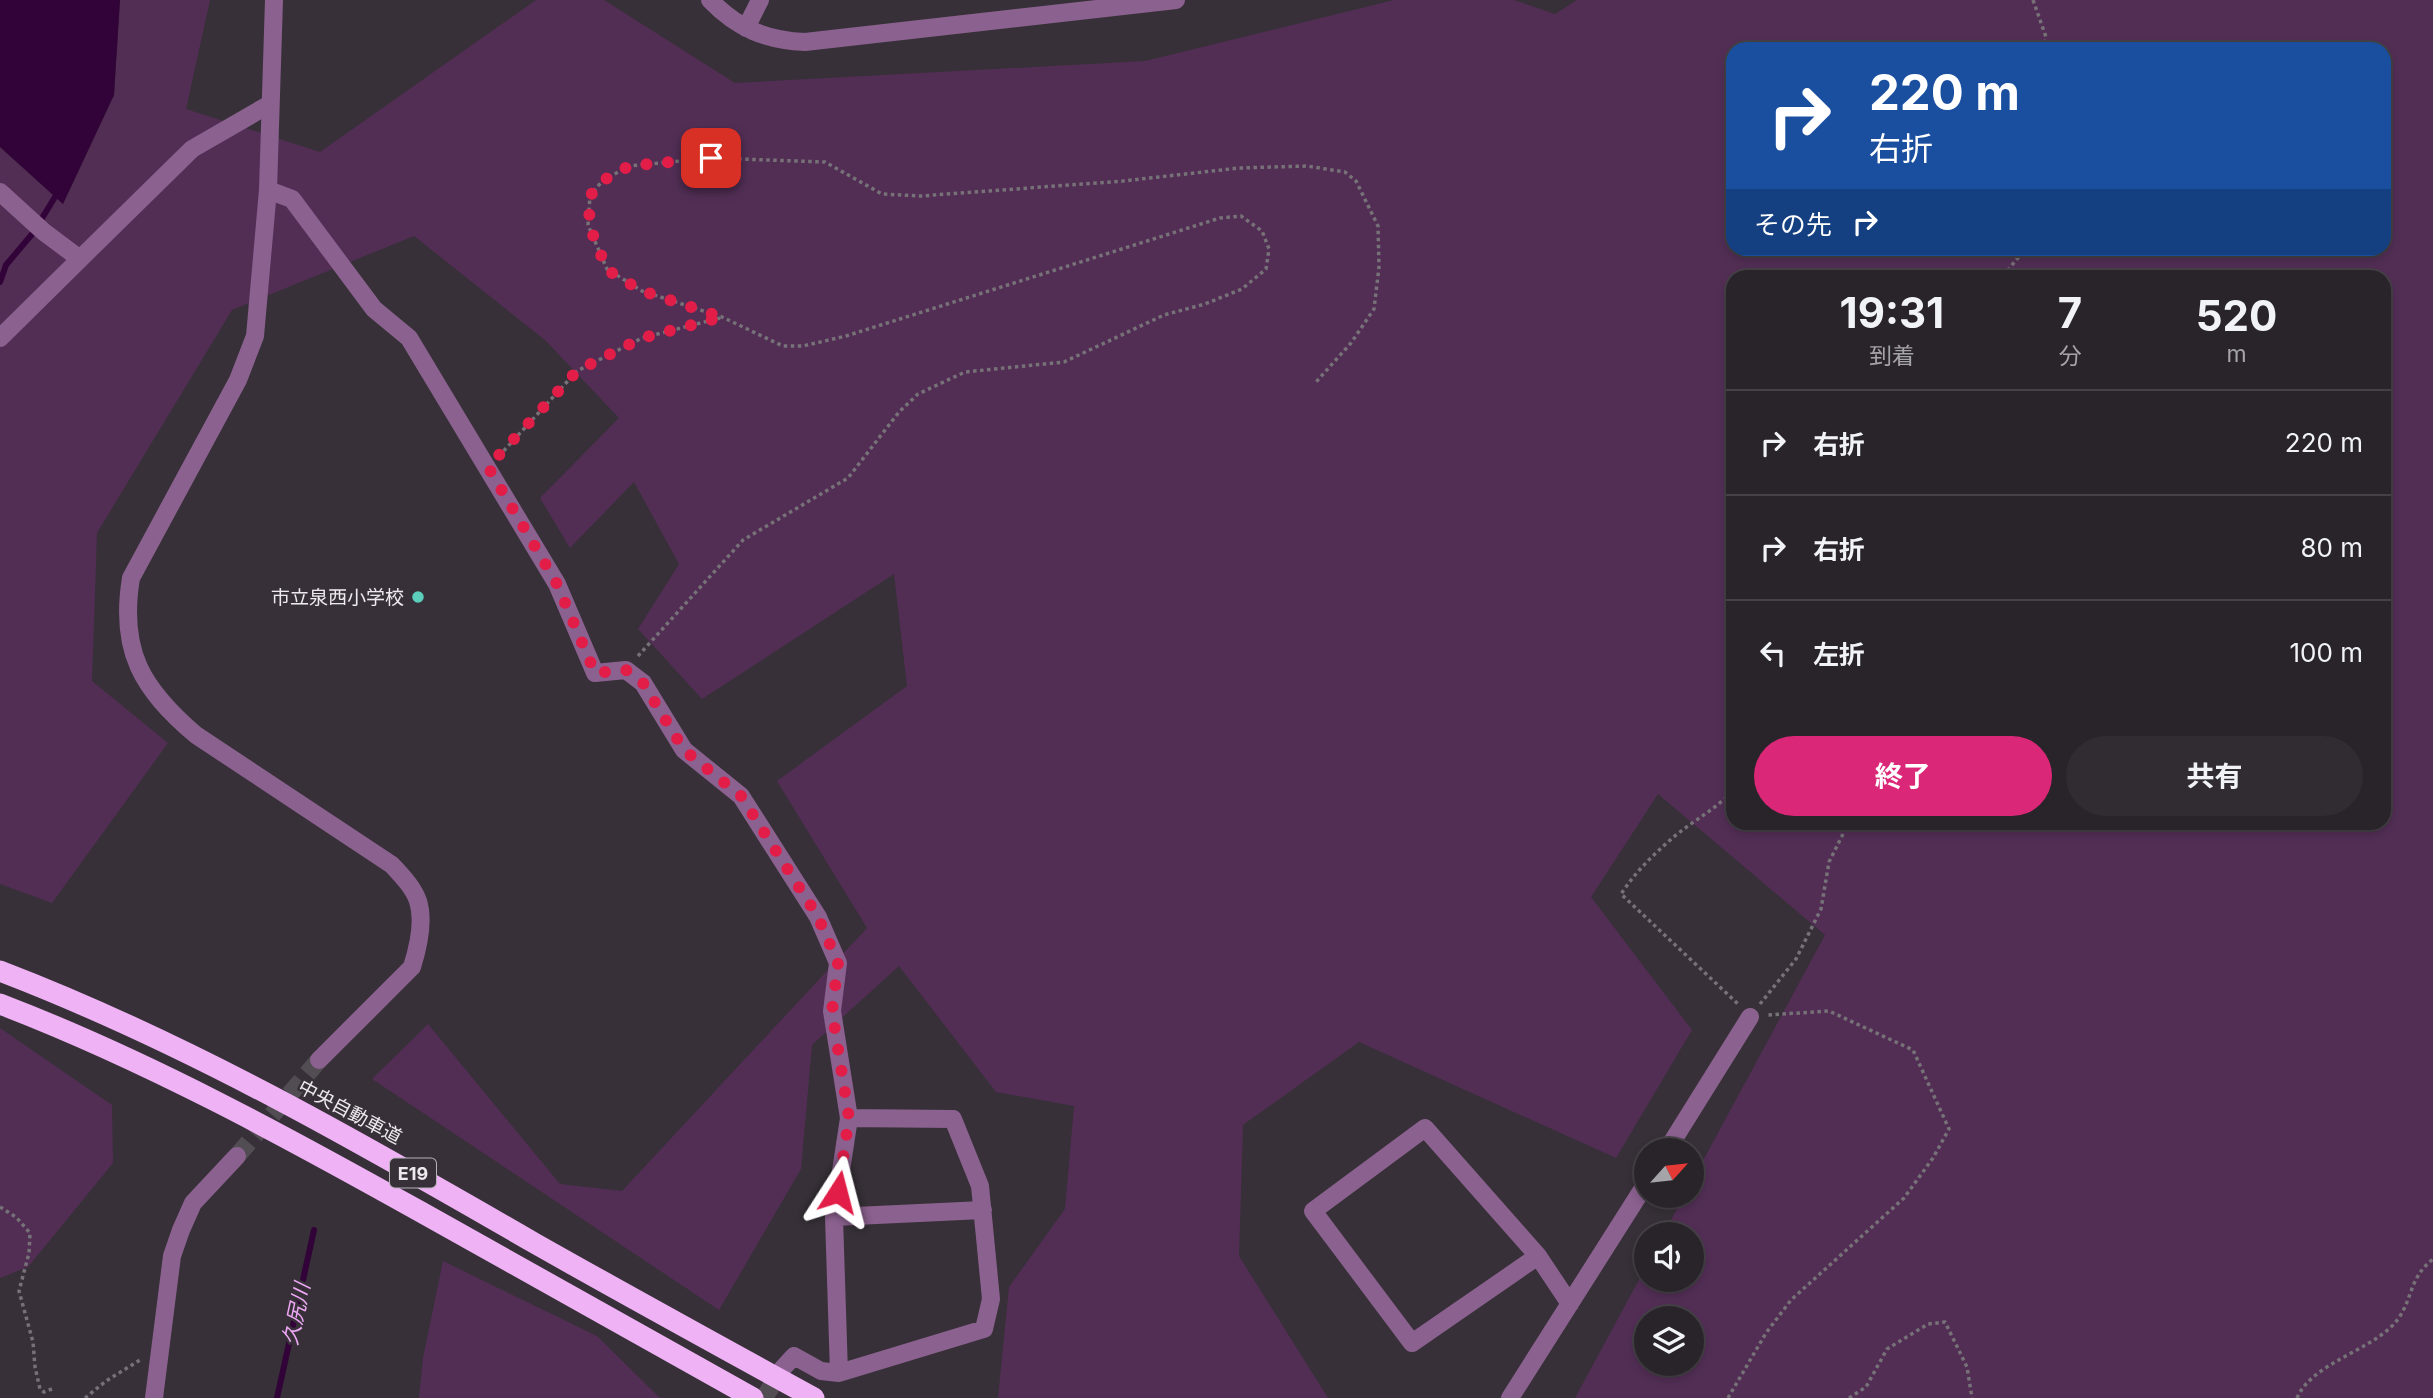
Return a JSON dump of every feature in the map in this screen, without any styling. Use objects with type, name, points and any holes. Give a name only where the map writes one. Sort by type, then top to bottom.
[{"type":"highway","name":"中央自動車道","points":[[0,971],[138,1029],[251,1085],[376,1152],[564,1260],[814,1398]]},
{"type":"highway","name":"E19","points":[[0,1004],[126,1058],[236,1111],[372,1184],[753,1398]]},
{"type":"street","points":[[274,0],[268,190],[255,335],[238,380],[131,578],[128,594],[129,640],[139,670],[174,716],[197,735],[393,865],[409,884],[419,903],[420,925],[417,952],[412,967],[319,1060]]},
{"type":"street","points":[[710,0],[722,13],[761,36],[805,42],[1058,7],[1176,0]]},
{"type":"street","points":[[746,28],[760,0]]},
{"type":"street","points":[[0,338],[192,149],[270,104]]},
{"type":"street","points":[[268,190],[292,199],[374,309],[409,338],[557,584],[595,673],[626,670],[643,683],[684,750],[741,796],[818,917],[838,963],[832,1011],[849,1118],[834,1217],[839,1373]]},
{"type":"street","points":[[0,192],[44,232],[80,259]]},
{"type":"street","points":[[1674,1138],[1750,1017]]},
{"type":"street","points":[[782,1369],[794,1356],[821,1371],[839,1373],[984,1329],[990,1298],[980,1186],[953,1119],[849,1118]]},
{"type":"street","points":[[1538,1256],[1412,1343],[1312,1211],[1426,1128],[1538,1256],[1570,1304]]},
{"type":"street","points":[[154,1398],[172,1256],[193,1203],[237,1156]]},
{"type":"street","points":[[1510,1398],[1634,1203]]},
{"type":"street","points":[[834,1217],[983,1210]]},
{"type":"path","points":[[2033,0],[2046,37],[2045,42]]},
{"type":"path","points":[[626,670],[743,540],[848,478],[899,412],[918,394],[965,372],[1064,362],[1164,315],[1205,304],[1242,289],[1266,269],[1269,249],[1262,231],[1241,216],[1220,218],[846,336],[803,346],[783,346],[722,317],[642,291],[607,270],[589,225],[590,196],[602,181],[629,166],[711,158],[825,162],[882,194],[921,196],[1123,181],[1239,168],[1307,166],[1345,172],[1356,181],[1378,226],[1379,267],[1374,309],[1351,343],[1316,382]]},
{"type":"path","points":[[2008,270],[2019,256]]},
{"type":"path","points":[[488,467],[577,371],[642,338],[722,317]]},
{"type":"path","points":[[1726,798],[1667,843],[1637,871],[1621,894],[1750,1017],[1829,1011],[1913,1050],[1949,1129],[1933,1158],[1904,1198],[1791,1300],[1766,1333],[1728,1398]]},
{"type":"path","points":[[1750,1017],[1796,959],[1821,909],[1829,862],[1845,830]]},
{"type":"path","points":[[0,1207],[16,1217],[30,1233],[29,1253],[19,1291],[33,1342],[40,1389],[44,1392],[52,1389]]},
{"type":"path","points":[[2298,1398],[2300,1391],[2315,1374],[2362,1348],[2390,1328],[2404,1313],[2414,1280],[2433,1259]]},
{"type":"path","points":[[1849,1398],[1866,1387],[1887,1349],[1928,1324],[1945,1322],[1967,1367],[1972,1398]]},
{"type":"path","points":[[85,1398],[138,1360],[159,1357]]},
{"type":"shaded area","points":[[0,0],[120,0],[114,95],[63,204],[0,147]]},
{"type":"shaded area","points":[[120,0],[210,0],[186,109],[320,152],[536,0],[604,0],[735,83],[1145,61],[1394,0],[1514,0],[1555,14],[1577,0],[2433,0],[2433,1398],[1575,1398],[1634,1289],[1634,1292],[1704,1292],[1704,1222],[1670,1222],[1677,1208],[1704,1208],[1704,1159],[1825,935],[1658,794],[1591,897],[1692,1030],[1616,1158],[1359,1042],[1243,1125],[1239,1256],[1328,1398],[998,1398],[1009,1287],[1065,1209],[1074,1106],[996,1092],[899,966],[812,1045],[801,1169],[719,1310],[372,1079],[428,1024],[560,1184],[622,1191],[867,928],[777,781],[907,686],[894,574],[702,699],[638,629],[679,564],[634,482],[570,548],[540,498],[619,418],[545,340],[414,236],[232,310],[97,533],[92,681],[168,743],[52,903],[0,884],[0,147],[63,204],[114,95]]},
{"type":"shaded area","points":[[0,1028],[112,1105],[113,1163],[28,1267],[0,1278]]},
{"type":"shaded area","points":[[443,1261],[597,1336],[660,1398],[419,1398],[423,1358]]},
{"type":"waterway","points":[[0,282],[6,265],[33,233],[55,197]]},
{"type":"waterway","name":"久尻川","points":[[277,1398],[314,1230]]},
{"type":"tunnel","points":[[237,1156],[319,1060]]},
{"type":"tunnel","points":[[764,1398],[782,1369]]},
{"type":"place","name":"市立泉西小学校","points":[[418,597]]},
{"type":"route","points":[[711,158],[629,166],[602,181],[590,196],[592,199],[589,225],[607,270],[642,291],[722,317],[642,338],[577,371],[488,467],[557,584],[595,673],[626,670],[643,683],[684,750],[741,796],[818,917],[838,963],[832,1011],[849,1118],[838,1192]]}]
